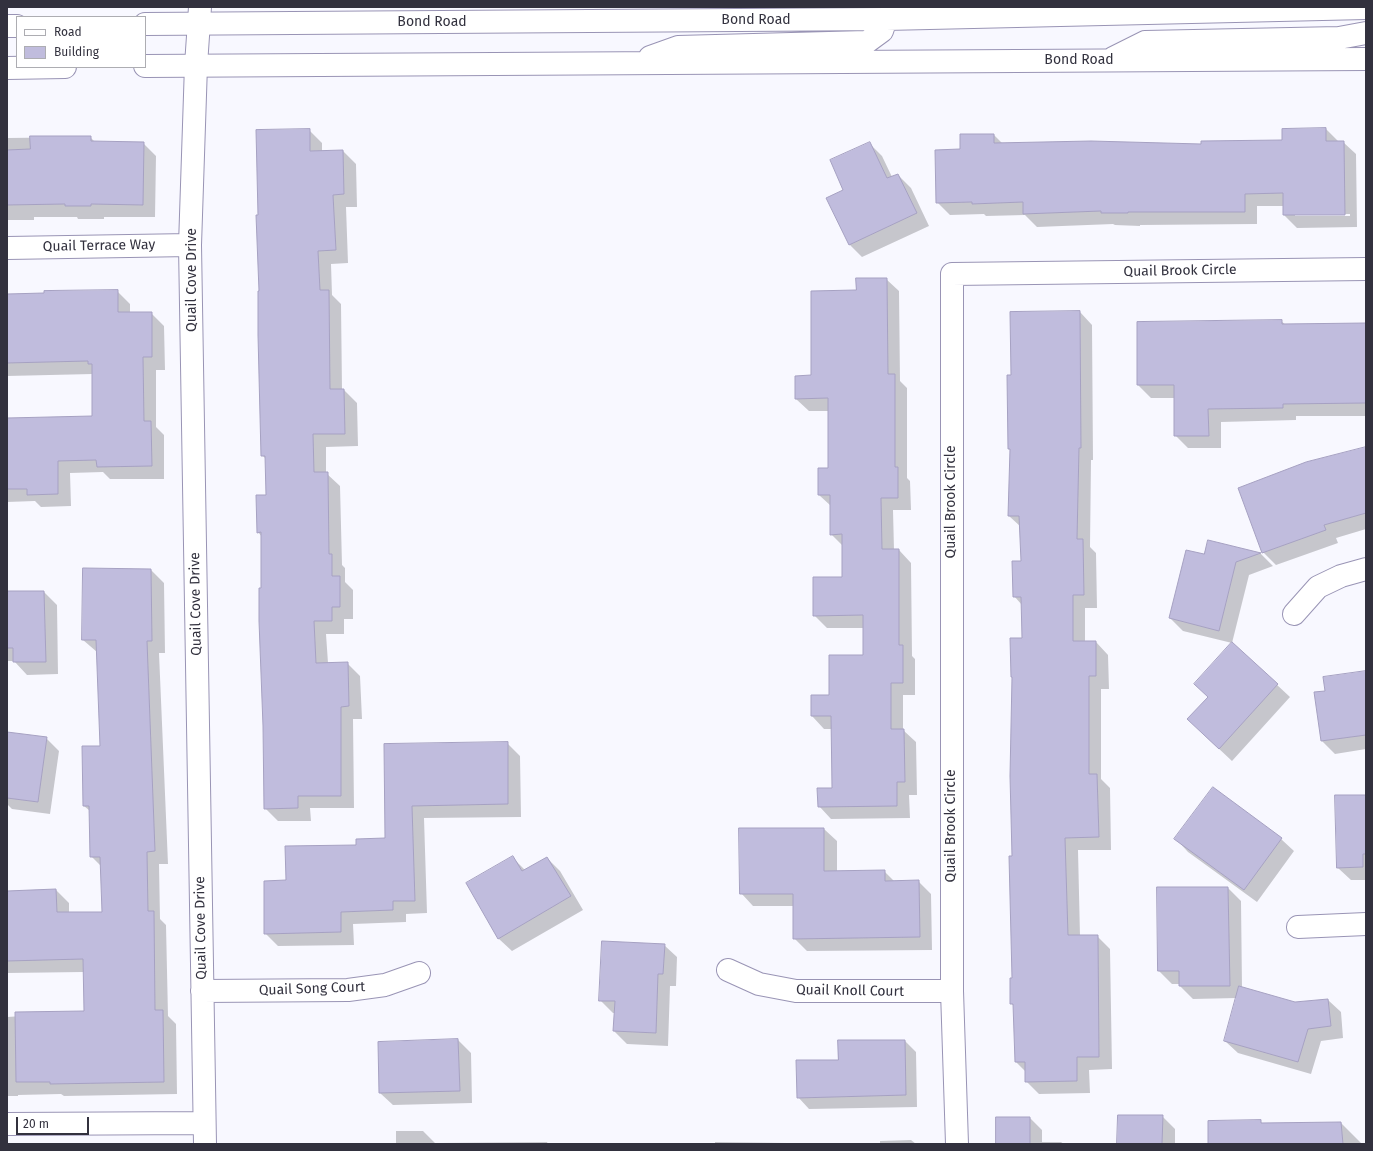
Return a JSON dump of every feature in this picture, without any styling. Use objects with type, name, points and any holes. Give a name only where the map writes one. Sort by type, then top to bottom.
[{"type":"street","name":"Bond Road","points":[[146,24],[199,15],[887,13],[1366,8]]},
{"type":"street","points":[[634,63],[678,47],[867,42],[882,31],[887,13]]},
{"type":"street","name":"Quail Cove Drive","points":[[199,15],[190,245],[205,1144]]},
{"type":"street","points":[[1108,60],[1145,42],[1339,38],[1366,33]]},
{"type":"street","name":"Bond Road","points":[[146,66],[1366,59]]},
{"type":"street","name":"Quail Terrace Way","points":[[7,248],[190,245]]},
{"type":"street","name":"Quail Brook Circle","points":[[957,1144],[952,991],[952,274],[1366,269]]},
{"type":"street","points":[[1294,614],[1318,588],[1341,576],[1366,569]]},
{"type":"street","points":[[1298,926],[1366,924]]},
{"type":"street","name":"Quail Knoll Court","points":[[728,970],[759,984],[796,991],[952,991]]},
{"type":"street","name":"Quail Song Court","points":[[202,991],[348,990],[385,985],[419,973]]},
{"type":"street","points":[[7,1124],[204,1123]]},
{"type":"building","points":[[1326,128],[1326,141],[1344,141],[1345,215],[1283,215],[1283,193],[1245,194],[1245,212],[1101,213],[1101,211],[1023,214],[1023,202],[972,204],[972,202],[936,203],[935,150],[960,149],[960,134],[994,134],[994,143],[1091,141],[1201,144],[1201,141],[1282,140],[1282,129]]},
{"type":"building","points":[[310,129],[310,151],[343,150],[344,194],[333,195],[336,250],[318,251],[320,290],[329,290],[330,389],[344,389],[345,434],[313,434],[314,472],[328,472],[329,554],[332,554],[332,576],[340,576],[340,607],[332,607],[332,621],[314,621],[316,663],[348,662],[349,706],[341,707],[341,796],[298,796],[298,808],[264,809],[263,726],[259,621],[259,588],[261,588],[261,532],[257,533],[256,495],[266,495],[265,456],[261,456],[258,335],[259,291],[256,215],[258,215],[256,130]]},
{"type":"building","points":[[30,136],[91,136],[91,141],[144,142],[143,205],[7,205],[7,150],[30,149]]},
{"type":"building","points":[[870,142],[887,178],[898,174],[917,213],[849,245],[826,198],[843,190],[830,160]]},
{"type":"building","points":[[856,278],[887,278],[888,374],[895,374],[895,467],[898,467],[898,498],[881,498],[882,549],[899,549],[899,645],[903,645],[903,683],[891,683],[891,729],[904,729],[905,782],[897,782],[897,806],[818,807],[817,788],[832,788],[831,716],[811,716],[811,695],[829,695],[829,655],[863,655],[863,615],[813,616],[813,577],[842,577],[842,534],[830,535],[830,495],[818,495],[818,468],[828,468],[828,398],[795,399],[795,376],[811,375],[811,291],[856,290]]},
{"type":"building","points":[[118,290],[118,312],[152,312],[152,357],[143,357],[144,421],[151,421],[152,466],[97,467],[96,460],[58,461],[58,494],[27,495],[27,489],[7,489],[7,418],[92,416],[92,364],[88,364],[88,361],[7,363],[7,294],[44,293],[44,291]]},
{"type":"building","points":[[1080,311],[1081,448],[1079,448],[1077,539],[1083,539],[1084,595],[1073,595],[1073,641],[1096,641],[1096,676],[1089,676],[1089,774],[1097,774],[1099,837],[1065,838],[1068,935],[1098,935],[1099,1057],[1077,1057],[1077,1081],[1025,1082],[1025,1062],[1015,1062],[1013,1004],[1010,1004],[1010,978],[1012,978],[1009,856],[1012,856],[1010,776],[1012,677],[1010,638],[1022,638],[1021,597],[1013,597],[1012,561],[1021,561],[1019,516],[1008,516],[1010,449],[1008,449],[1007,375],[1011,375],[1010,312]]},
{"type":"building","points":[[1282,320],[1282,324],[1366,323],[1366,403],[1283,404],[1283,408],[1208,409],[1209,436],[1174,436],[1174,385],[1137,385],[1137,322]]},
{"type":"building","points":[[1366,447],[1366,513],[1324,525],[1326,530],[1262,553],[1238,488],[1306,462]]},
{"type":"building","points":[[1208,540],[1261,553],[1236,562],[1219,631],[1169,618],[1186,550],[1204,554]]},
{"type":"building","points":[[83,568],[151,569],[152,641],[147,641],[155,851],[147,852],[148,911],[154,911],[155,1010],[163,1010],[164,1082],[50,1084],[50,1082],[16,1082],[15,1012],[84,1011],[83,959],[7,961],[7,891],[56,889],[57,912],[102,912],[100,857],[90,857],[89,806],[83,806],[82,746],[100,746],[96,640],[82,640]]},
{"type":"building","points":[[7,591],[44,591],[46,662],[13,662],[13,648],[7,648]]},
{"type":"building","points":[[1232,642],[1278,684],[1219,749],[1187,719],[1208,697],[1194,684]]},
{"type":"building","points":[[1366,671],[1366,735],[1321,741],[1314,692],[1325,691],[1323,677]]},
{"type":"building","points":[[7,732],[47,737],[38,802],[7,798]]},
{"type":"building","points":[[508,742],[508,804],[412,806],[415,901],[393,901],[393,910],[341,912],[341,932],[264,934],[264,881],[286,880],[285,846],[356,845],[356,839],[385,838],[384,744]]},
{"type":"building","points":[[1213,787],[1282,838],[1244,890],[1174,839]]},
{"type":"building","points":[[1335,795],[1366,795],[1366,854],[1363,854],[1363,867],[1337,868]]},
{"type":"building","points":[[739,828],[824,828],[824,871],[885,870],[885,881],[919,880],[920,937],[793,939],[793,894],[740,894]]},
{"type":"building","points":[[513,856],[522,871],[547,857],[571,896],[498,939],[466,883]]},
{"type":"building","points":[[1157,887],[1228,887],[1230,986],[1179,986],[1179,971],[1158,971]]},
{"type":"building","points":[[602,941],[665,944],[663,974],[658,974],[656,1033],[613,1031],[615,1001],[599,1001]]},
{"type":"building","points":[[1239,986],[1295,1002],[1328,999],[1331,1026],[1308,1029],[1298,1062],[1224,1041]]},
{"type":"building","points":[[458,1039],[460,1091],[379,1093],[378,1042]]},
{"type":"building","points":[[838,1040],[905,1040],[906,1095],[797,1098],[796,1060],[838,1060]]},
{"type":"building","points":[[1118,1115],[1163,1115],[1162,1144],[1117,1144]]},
{"type":"building","points":[[996,1117],[1030,1117],[1030,1144],[996,1144]]},
{"type":"building","points":[[1261,1120],[1261,1123],[1341,1122],[1343,1144],[1208,1144],[1208,1121]]}]
